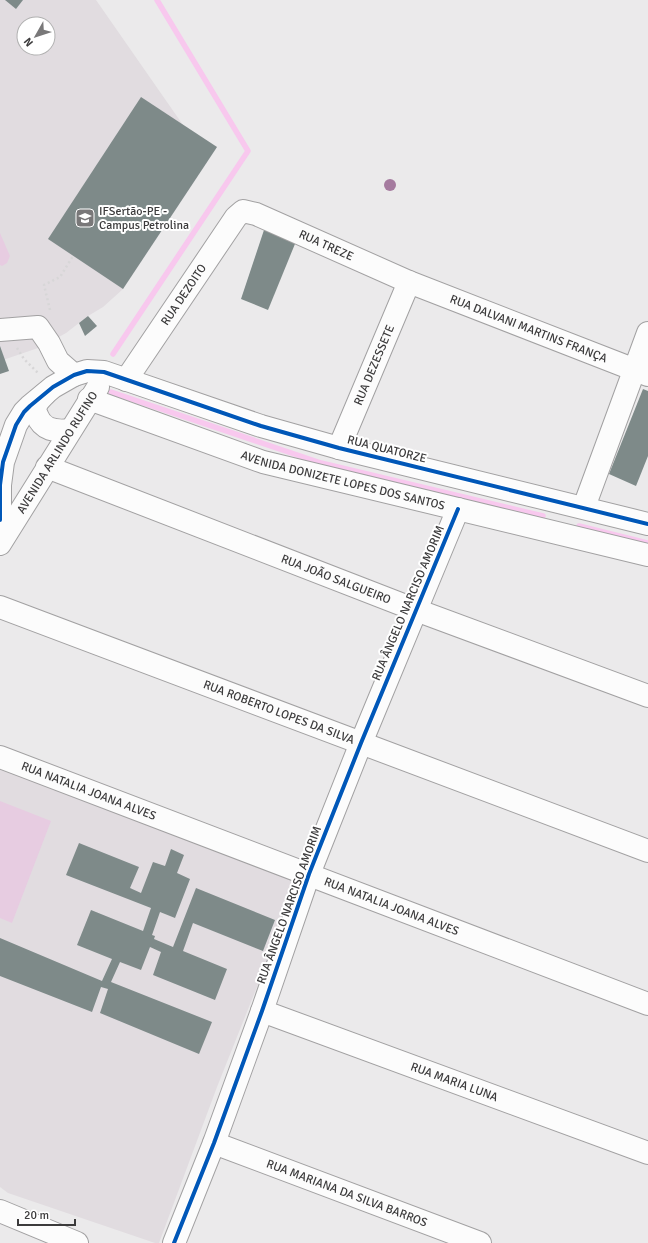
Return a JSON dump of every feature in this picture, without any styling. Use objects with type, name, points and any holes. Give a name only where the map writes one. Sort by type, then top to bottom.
[{"type":"street","name":"RUA TREZE","points":[[243,211],[256,214],[409,282]]},
{"type":"street","name":"RUA DEZOITO","points":[[126,380],[236,217],[243,211]]},
{"type":"street","name":"RUA DALVANI MARTINS FRANÇA","points":[[409,282],[641,372]]},
{"type":"street","name":"RUA DEZESSETE","points":[[339,448],[409,282]]},
{"type":"street","points":[[0,330],[38,327],[50,343],[58,362],[74,375]]},
{"type":"street","points":[[558,533],[575,505],[641,372],[648,333]]},
{"type":"street","points":[[0,520],[0,485],[3,462],[16,425],[24,412],[49,390],[74,375],[87,371],[104,372],[126,380]]},
{"type":"street","name":"AVENIDA ARLINDO RUFINO","points":[[0,544],[89,399],[100,384],[106,379],[126,380]]},
{"type":"street","name":"RUA QUATORZE","points":[[126,380],[261,426],[339,448],[648,524]]},
{"type":"street","points":[[49,390],[36,405],[35,411],[38,418],[43,426],[51,430],[70,430]]},
{"type":"street","name":"AVENIDA DONIZETE LOPES DOS SANTOS","points":[[89,399],[264,462],[648,555]]},
{"type":"street","name":"RUA JOÃO SALGUEIRO","points":[[47,467],[416,610],[648,696]]},
{"type":"street","name":"RUA ÂNGELO NARCISO AMORIM","points":[[174,1243],[214,1143],[262,1011],[309,874],[361,743],[458,509]]},
{"type":"street","name":"RUA ROBERTO LOPES DA SILVA","points":[[0,607],[648,851]]},
{"type":"street","name":"RUA NATALIA JOANA ALVES","points":[[0,758],[135,810],[309,874],[648,1004]]},
{"type":"street","name":"RUA MARIA LUNA","points":[[262,1011],[648,1153]]},
{"type":"street","name":"RUA MARIANA DA SILVA BARROS","points":[[214,1143],[480,1243]]},
{"type":"street","points":[[0,1211],[77,1243]]},
{"type":"path","points":[[43,332],[53,321],[44,286],[60,277],[73,256]]},
{"type":"path","points":[[11,349],[16,347],[49,390]]},
{"type":"shaded area","name":"IFSertão-PE - Campus Petrolina","points":[[0,0],[96,0],[183,125],[217,147],[123,289],[103,307],[88,316],[66,333],[41,347],[0,361]]},
{"type":"shaded area","points":[[0,233],[10,256],[7,263],[2,266],[0,265]]},
{"type":"shaded area","points":[[0,764],[300,879],[217,1087],[159,1243],[155,1243],[8,1193],[0,1187]]},
{"type":"shaded area","points":[[0,801],[51,821],[12,923],[0,918]]},
{"type":"building","points":[[5,0],[23,0],[16,9]]},
{"type":"building","points":[[141,97],[217,147],[123,289],[48,239]]},
{"type":"building","points":[[265,227],[297,239],[268,310],[241,299]]},
{"type":"building","points":[[88,316],[97,326],[85,336],[79,323]]},
{"type":"building","points":[[0,346],[9,371],[0,374]]},
{"type":"building","points":[[643,389],[648,391],[648,456],[636,486],[609,474]]},
{"type":"building","points":[[79,843],[139,867],[130,888],[141,893],[153,862],[165,866],[171,849],[184,855],[177,873],[190,879],[175,918],[160,912],[152,935],[155,936],[154,939],[173,947],[196,888],[275,920],[263,951],[193,923],[183,951],[227,969],[215,1000],[153,975],[161,952],[150,947],[141,970],[120,962],[111,982],[212,1022],[199,1054],[100,1013],[108,989],[101,987],[92,1012],[0,976],[0,938],[102,981],[112,959],[77,945],[91,910],[143,931],[151,908],[66,875]]},
{"type":"waterway","points":[[113,354],[248,151],[157,0]]},
{"type":"waterway","points":[[111,392],[321,463],[543,516]]},
{"type":"waterway","points":[[579,526],[648,543]]},
{"type":"cycle path","points":[[0,520],[0,485],[3,462],[16,425],[24,412],[53,387],[74,375],[87,371],[104,372],[261,426],[339,448],[648,524]]},
{"type":"cycle path","points":[[174,1243],[214,1143],[262,1011],[309,874],[361,743],[458,509]]},
{"type":"place","name":"IFSertão-PE - Campus Petrolina","points":[[85,218]]}]
